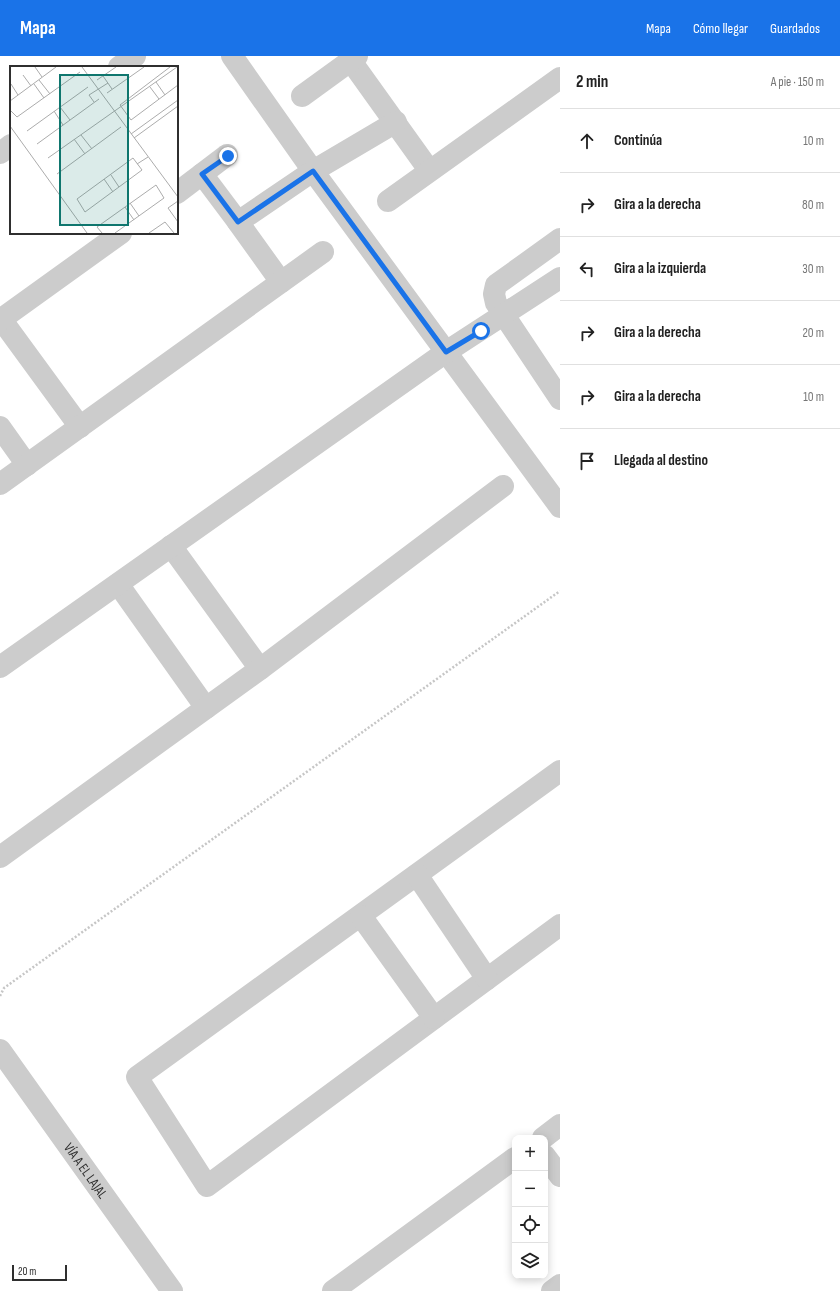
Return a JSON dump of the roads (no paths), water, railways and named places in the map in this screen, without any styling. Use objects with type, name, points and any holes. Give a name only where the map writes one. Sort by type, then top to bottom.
[{"type":"street","points":[[120,66],[135,56]]},
{"type":"street","points":[[232,56],[313,171],[560,507]]},
{"type":"street","points":[[302,96],[354,58],[430,170]]},
{"type":"street","points":[[388,201],[560,78]]},
{"type":"street","points":[[238,222],[313,171],[396,122]]},
{"type":"street","points":[[0,153],[10,146]]},
{"type":"street","points":[[178,192],[228,156]]},
{"type":"street","points":[[202,174],[281,282]]},
{"type":"street","points":[[80,427],[1,319],[120,234]]},
{"type":"street","points":[[560,239],[496,285],[494,294],[496,303],[560,399]]},
{"type":"street","points":[[0,484],[323,252]]},
{"type":"street","points":[[0,666],[446,352],[505,316],[560,278]]},
{"type":"street","points":[[0,426],[27,465]]},
{"type":"street","points":[[0,857],[260,669],[503,486]]},
{"type":"street","points":[[171,546],[260,669]]},
{"type":"street","points":[[118,584],[206,708]]},
{"type":"street","points":[[560,771],[137,1077],[207,1186],[560,925]]},
{"type":"street","points":[[417,875],[487,979]]},
{"type":"street","points":[[360,916],[434,1018]]},
{"type":"street","name":"VÍA A EL LAJAL","points":[[0,1050],[172,1291]]},
{"type":"street","points":[[547,1135],[560,1125]]},
{"type":"street","points":[[333,1291],[512,1160]]},
{"type":"street","points":[[548,1160],[560,1176]]},
{"type":"street","points":[[552,1291],[560,1285]]}]
